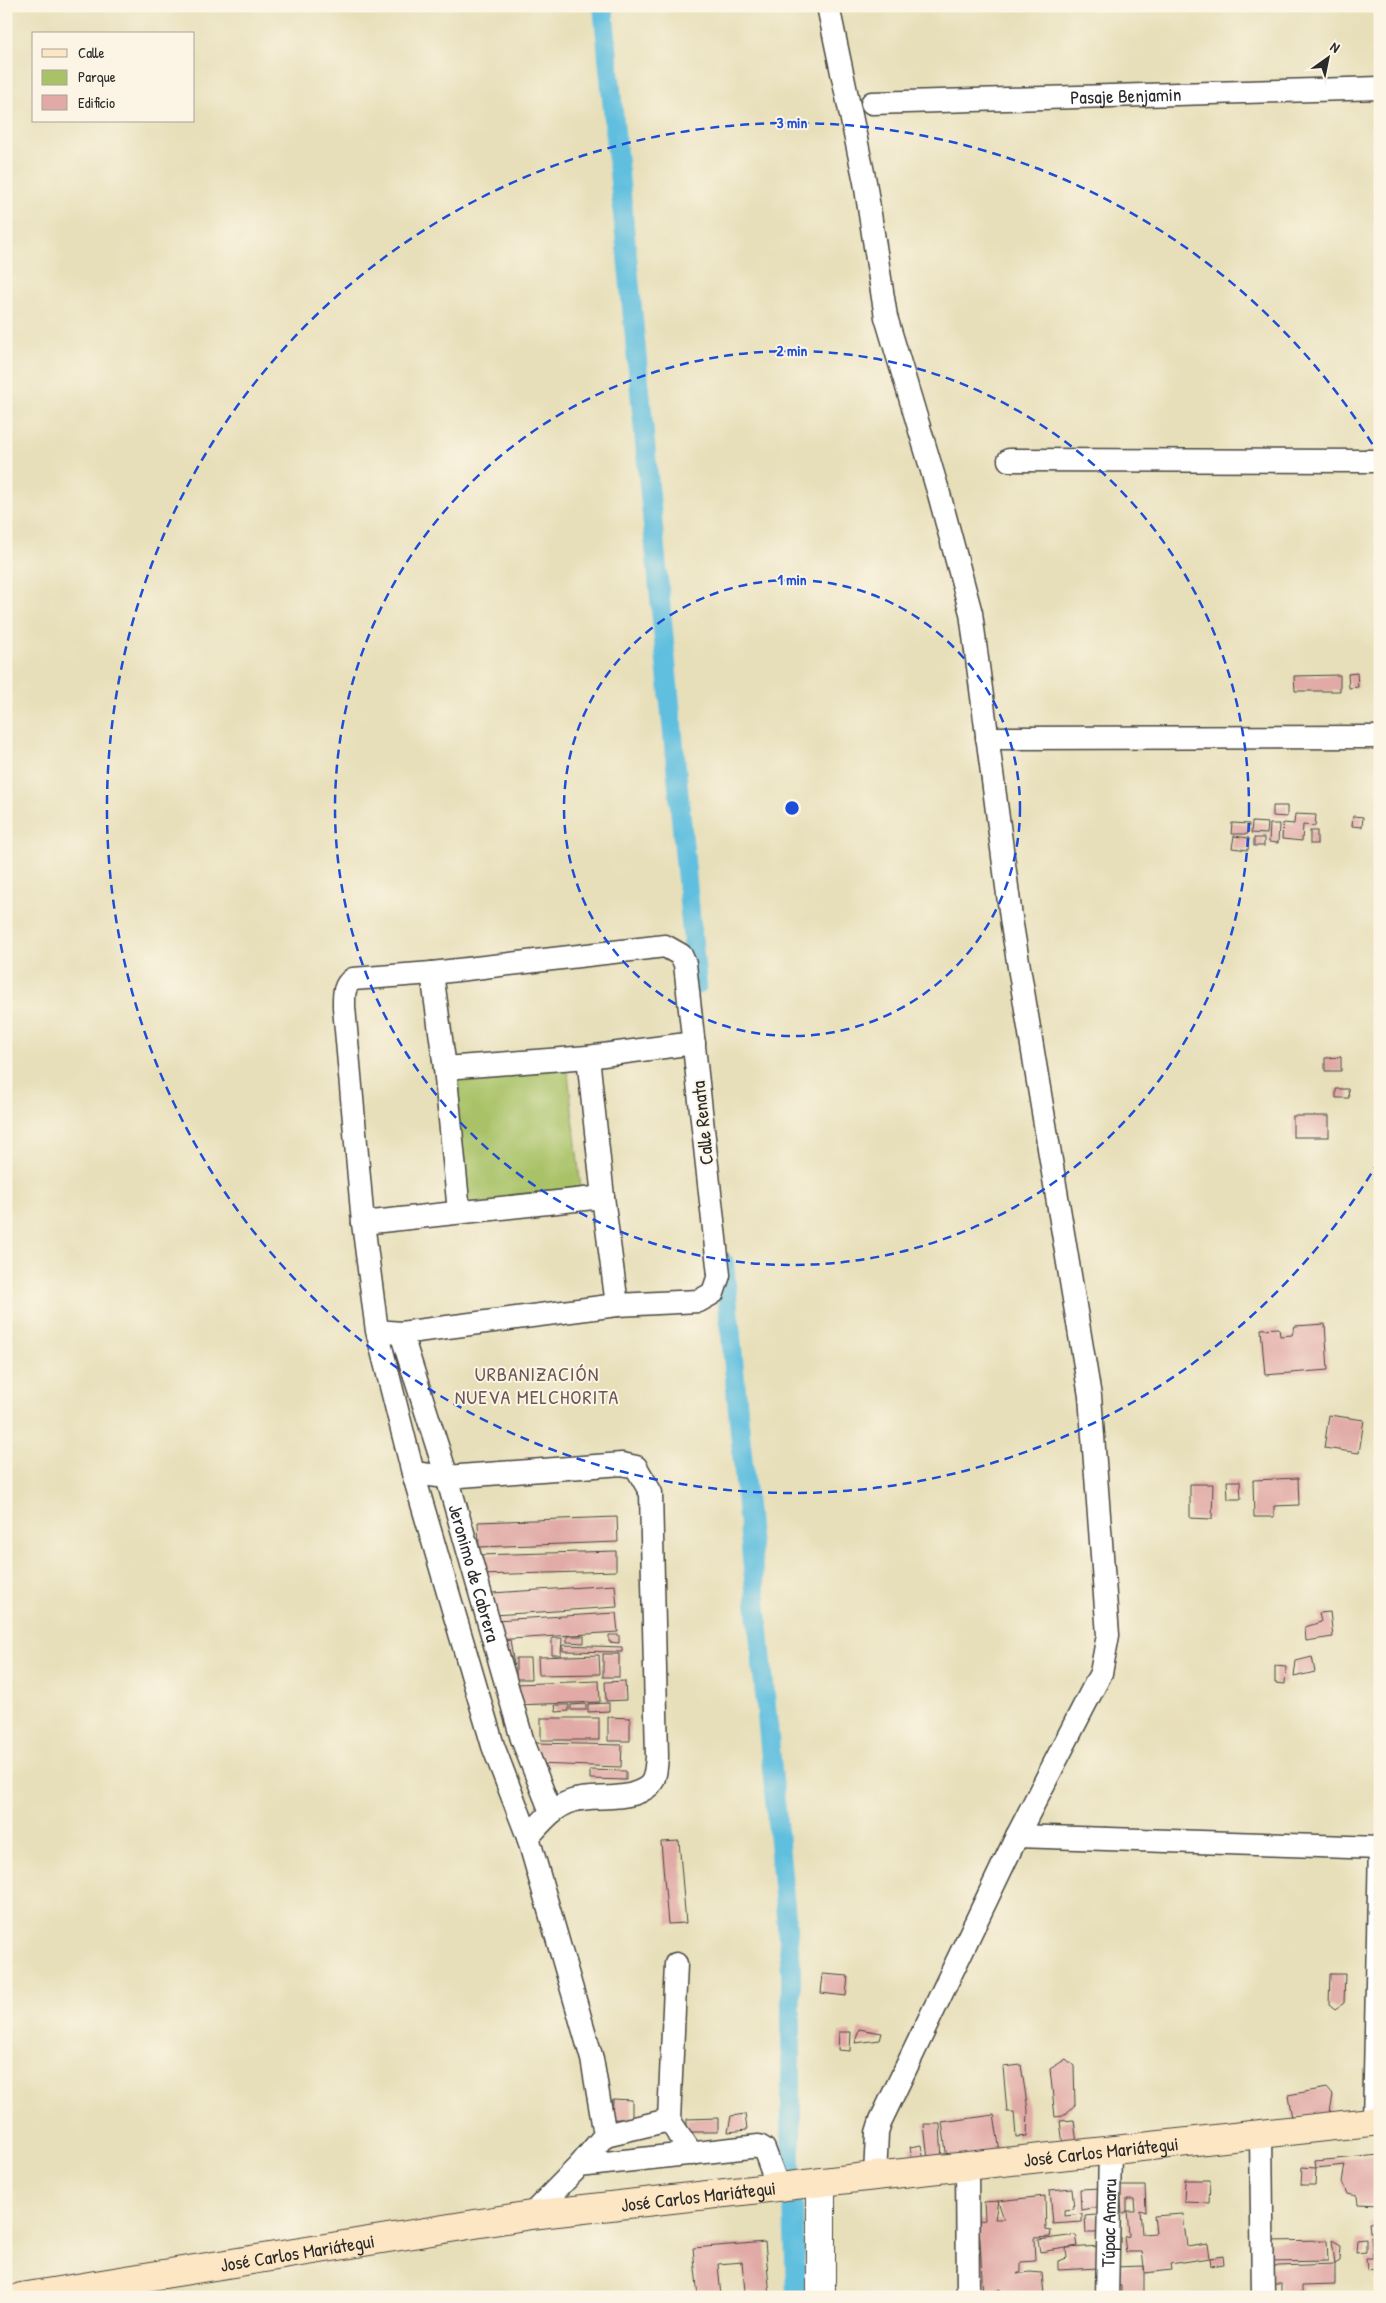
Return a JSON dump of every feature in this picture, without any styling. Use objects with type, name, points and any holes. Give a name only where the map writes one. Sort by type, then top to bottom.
[{"type":"main road","name":"José Carlos Mariátegui","points":[[21,2297],[531,2216],[875,2176],[1377,2122]]},
{"type":"street","points":[[828,6],[865,182],[886,317],[940,494],[971,613],[1014,935],[1090,1396],[1108,1635],[1100,1673],[1017,1836],[881,2120],[877,2133],[875,2176]]},
{"type":"street","name":"Pasaje Benjamin","points":[[872,103],[1380,88]]},
{"type":"street","points":[[1009,460],[1380,461]]},
{"type":"street","points":[[987,738],[1380,737]]},
{"type":"street","name":"Calle Renata","points":[[432,973],[665,946],[681,955],[685,964],[719,1275],[713,1292],[699,1301],[617,1305]]},
{"type":"street","points":[[459,1212],[445,1068],[432,973],[353,979],[347,983],[345,988],[344,1007],[363,1223],[377,1331],[413,1473],[493,1746],[528,1837],[592,2059],[605,2135]]},
{"type":"street","points":[[445,1068],[588,1057],[694,1043]]},
{"type":"street","points":[[377,1331],[401,1333],[617,1305],[588,1057]]},
{"type":"street","points":[[363,1223],[603,1197]]},
{"type":"street","name":"Jeronimo de Cabrera","points":[[401,1333],[447,1478],[522,1739],[551,1812]]},
{"type":"street","points":[[413,1473],[447,1478],[622,1464],[636,1467],[651,1492],[657,1757],[653,1780],[647,1789],[618,1798],[572,1801],[551,1812],[528,1837]]},
{"type":"street","points":[[1017,1836],[1380,1847],[1377,2122]]},
{"type":"street","points":[[676,1964],[669,2120],[692,2154]]},
{"type":"street","points":[[531,2216],[580,2166],[605,2135],[669,2120]]},
{"type":"street","points":[[1261,2135],[1263,2297]]},
{"type":"street","points":[[580,2166],[759,2146],[764,2149],[778,2187]]},
{"type":"street","name":"Túpac Amaru","points":[[1107,2297],[1110,2151]]},
{"type":"street","points":[[967,2166],[968,2297]]},
{"type":"street","points":[[821,2182],[821,2297]]},
{"type":"green space","points":[[560,1066],[568,1073],[581,1189],[455,1209],[442,1080]]},
{"type":"building","points":[[1357,673],[1358,687],[1349,688],[1348,674]]},
{"type":"building","points":[[1340,675],[1340,691],[1295,691],[1294,676]]},
{"type":"building","points":[[1273,806],[1287,806],[1287,817],[1273,816]]},
{"type":"building","points":[[1295,814],[1316,815],[1315,826],[1303,825],[1302,841],[1282,839],[1283,823],[1294,824]]},
{"type":"building","points":[[1353,816],[1363,817],[1362,827],[1352,826]]},
{"type":"building","points":[[1252,822],[1268,823],[1267,834],[1251,833]]},
{"type":"building","points":[[1232,823],[1249,824],[1248,834],[1231,834]]},
{"type":"building","points":[[1270,824],[1279,824],[1278,843],[1269,842]]},
{"type":"building","points":[[1310,831],[1317,831],[1317,844],[1310,844]]},
{"type":"building","points":[[1234,836],[1249,838],[1248,850],[1232,848]]},
{"type":"building","points":[[1254,838],[1264,838],[1264,846],[1254,846]]},
{"type":"building","points":[[1341,1057],[1341,1071],[1325,1071],[1325,1058]]},
{"type":"building","points":[[1336,1089],[1348,1089],[1349,1098],[1336,1098]]},
{"type":"building","points":[[1293,1116],[1329,1116],[1329,1137],[1293,1137]]},
{"type":"building","points":[[1325,1324],[1328,1370],[1265,1375],[1261,1329],[1279,1328],[1280,1336],[1292,1335],[1295,1326]]},
{"type":"building","points":[[1329,1415],[1364,1420],[1359,1453],[1324,1448]]},
{"type":"building","points":[[1298,1478],[1299,1505],[1274,1506],[1274,1517],[1254,1517],[1253,1480]]},
{"type":"building","points":[[1227,1481],[1240,1481],[1241,1499],[1228,1499]]},
{"type":"building","points":[[1190,1484],[1213,1484],[1212,1519],[1190,1518]]},
{"type":"building","points":[[617,1517],[618,1542],[479,1547],[478,1522]]},
{"type":"building","points":[[616,1551],[616,1571],[479,1575],[478,1555]]},
{"type":"building","points":[[615,1585],[617,1607],[494,1615],[492,1593]]},
{"type":"building","points":[[1330,1612],[1333,1637],[1306,1641],[1305,1627],[1321,1622],[1319,1613]]},
{"type":"building","points":[[616,1613],[618,1632],[496,1640],[495,1620]]},
{"type":"building","points":[[609,1635],[619,1635],[619,1643],[609,1642]]},
{"type":"building","points":[[567,1636],[584,1636],[584,1643],[567,1642]]},
{"type":"building","points":[[552,1638],[562,1638],[561,1655],[552,1655]]},
{"type":"building","points":[[510,1640],[514,1665],[502,1666],[497,1643]]},
{"type":"building","points":[[563,1645],[622,1647],[622,1652],[563,1651]]},
{"type":"building","points":[[603,1654],[619,1654],[619,1677],[603,1677]]},
{"type":"building","points":[[599,1655],[600,1674],[539,1675],[538,1657]]},
{"type":"building","points":[[1312,1657],[1315,1672],[1294,1677],[1296,1661]]},
{"type":"building","points":[[516,1658],[530,1658],[531,1679],[516,1679]]},
{"type":"building","points":[[1275,1666],[1286,1667],[1285,1684],[1275,1683]]},
{"type":"building","points":[[599,1681],[600,1702],[515,1705],[515,1684]]},
{"type":"building","points":[[625,1681],[626,1700],[606,1701],[605,1682]]},
{"type":"building","points":[[609,1703],[609,1711],[588,1712],[588,1704]]},
{"type":"building","points":[[586,1704],[586,1710],[571,1710],[571,1705]]},
{"type":"building","points":[[555,1705],[569,1705],[569,1711],[556,1712]]},
{"type":"building","points":[[608,1717],[630,1718],[630,1741],[608,1741]]},
{"type":"building","points":[[541,1718],[599,1718],[599,1740],[541,1740]]},
{"type":"building","points":[[536,1743],[622,1745],[621,1767],[536,1764]]},
{"type":"building","points":[[590,1770],[626,1771],[626,1780],[590,1779]]},
{"type":"building","points":[[679,1841],[686,1923],[668,1924],[661,1842]]},
{"type":"building","points":[[823,1974],[848,1976],[846,1996],[821,1993]]},
{"type":"building","points":[[1330,1974],[1345,1974],[1344,2003],[1335,2009],[1329,2004]]},
{"type":"building","points":[[859,2029],[882,2033],[880,2040],[855,2043]]},
{"type":"building","points":[[839,2032],[851,2032],[850,2051],[838,2050]]},
{"type":"building","points":[[1066,2059],[1074,2066],[1075,2105],[1063,2116],[1055,2117],[1050,2069]]},
{"type":"building","points":[[1021,2065],[1028,2110],[1027,2136],[1016,2137],[1014,2112],[1007,2112],[1003,2067]]},
{"type":"building","points":[[1327,2088],[1333,2095],[1330,2112],[1292,2118],[1288,2095]]},
{"type":"building","points":[[613,2099],[632,2100],[632,2119],[612,2119]]},
{"type":"building","points":[[745,2114],[747,2130],[728,2132],[731,2116]]},
{"type":"building","points":[[994,2115],[1000,2152],[947,2159],[942,2122]]},
{"type":"building","points":[[718,2118],[718,2132],[687,2132],[687,2119]]},
{"type":"building","points":[[1074,2120],[1077,2144],[1063,2145],[1060,2121]]},
{"type":"building","points":[[924,2124],[940,2124],[942,2160],[928,2160]]},
{"type":"building","points":[[921,2145],[924,2160],[913,2163],[910,2147]]},
{"type":"building","points":[[1380,2155],[1380,2205],[1358,2204],[1357,2196],[1347,2194],[1342,2182],[1345,2165],[1316,2168],[1315,2161]]},
{"type":"building","points":[[1302,2167],[1316,2168],[1315,2185],[1301,2185]]},
{"type":"building","points":[[1185,2180],[1210,2180],[1209,2203],[1184,2202]]},
{"type":"building","points":[[1120,2186],[1145,2186],[1146,2212],[1140,2210],[1142,2234],[1156,2233],[1154,2216],[1183,2214],[1187,2247],[1208,2244],[1210,2258],[1170,2264],[1171,2270],[1145,2273],[1142,2252],[1126,2252],[1124,2237],[1129,2236],[1127,2211],[1122,2214]],"holes":[[[1127,2199],[1134,2199],[1135,2211],[1127,2211]]]},
{"type":"building","points":[[1072,2188],[1074,2209],[1065,2210],[1065,2216],[1082,2214],[1082,2222],[1053,2224],[1050,2190]]},
{"type":"building","points":[[1101,2188],[1102,2206],[1081,2210],[1080,2189]]},
{"type":"building","points":[[1045,2196],[1046,2230],[1051,2231],[1050,2237],[1034,2238],[1035,2261],[1021,2262],[1021,2271],[1017,2274],[1042,2273],[1044,2295],[1002,2295],[1000,2289],[983,2297],[979,2221],[985,2220],[984,2202]],"holes":[[[998,2201],[1004,2219],[995,2219]]]},
{"type":"building","points":[[1374,2214],[1380,2214],[1380,2222],[1377,2232],[1370,2232],[1369,2222],[1375,2221]]},
{"type":"building","points":[[1095,2215],[1099,2218],[1100,2233],[1086,2233],[1085,2216]]},
{"type":"building","points":[[1076,2235],[1078,2246],[1040,2252],[1038,2240]]},
{"type":"building","points":[[1378,2236],[1380,2278],[1376,2279],[1374,2270],[1367,2271],[1366,2258],[1373,2258],[1371,2237]]},
{"type":"building","points":[[1366,2239],[1366,2252],[1356,2253],[1357,2240]]},
{"type":"building","points":[[1327,2240],[1328,2261],[1270,2262],[1269,2241]]},
{"type":"building","points":[[1332,2240],[1341,2245],[1340,2261],[1335,2264]]},
{"type":"building","points":[[765,2242],[770,2296],[745,2291],[742,2262],[718,2264],[721,2297],[698,2297],[693,2248]]},
{"type":"building","points":[[1101,2246],[1099,2268],[1058,2270],[1058,2261],[1067,2258],[1066,2248]]},
{"type":"building","points":[[1223,2256],[1224,2264],[1211,2266],[1210,2258]]},
{"type":"building","points":[[1335,2264],[1335,2285],[1302,2286],[1302,2294],[1297,2294],[1297,2297],[1281,2297],[1281,2283],[1272,2283],[1271,2269],[1278,2266]]},
{"type":"building","points":[[1144,2266],[1144,2297],[1121,2297],[1121,2286],[1114,2284],[1113,2267]]},
{"type":"waterway","points":[[603,6],[697,985]]},
{"type":"waterway","points":[[724,1263],[791,1969],[791,2168]]},
{"type":"waterway","points":[[793,2202],[796,2297]]},
{"type":"district","name":"URBANIZACIÓN NUEVA MELCHORITA","points":[[537,1384]]}]
